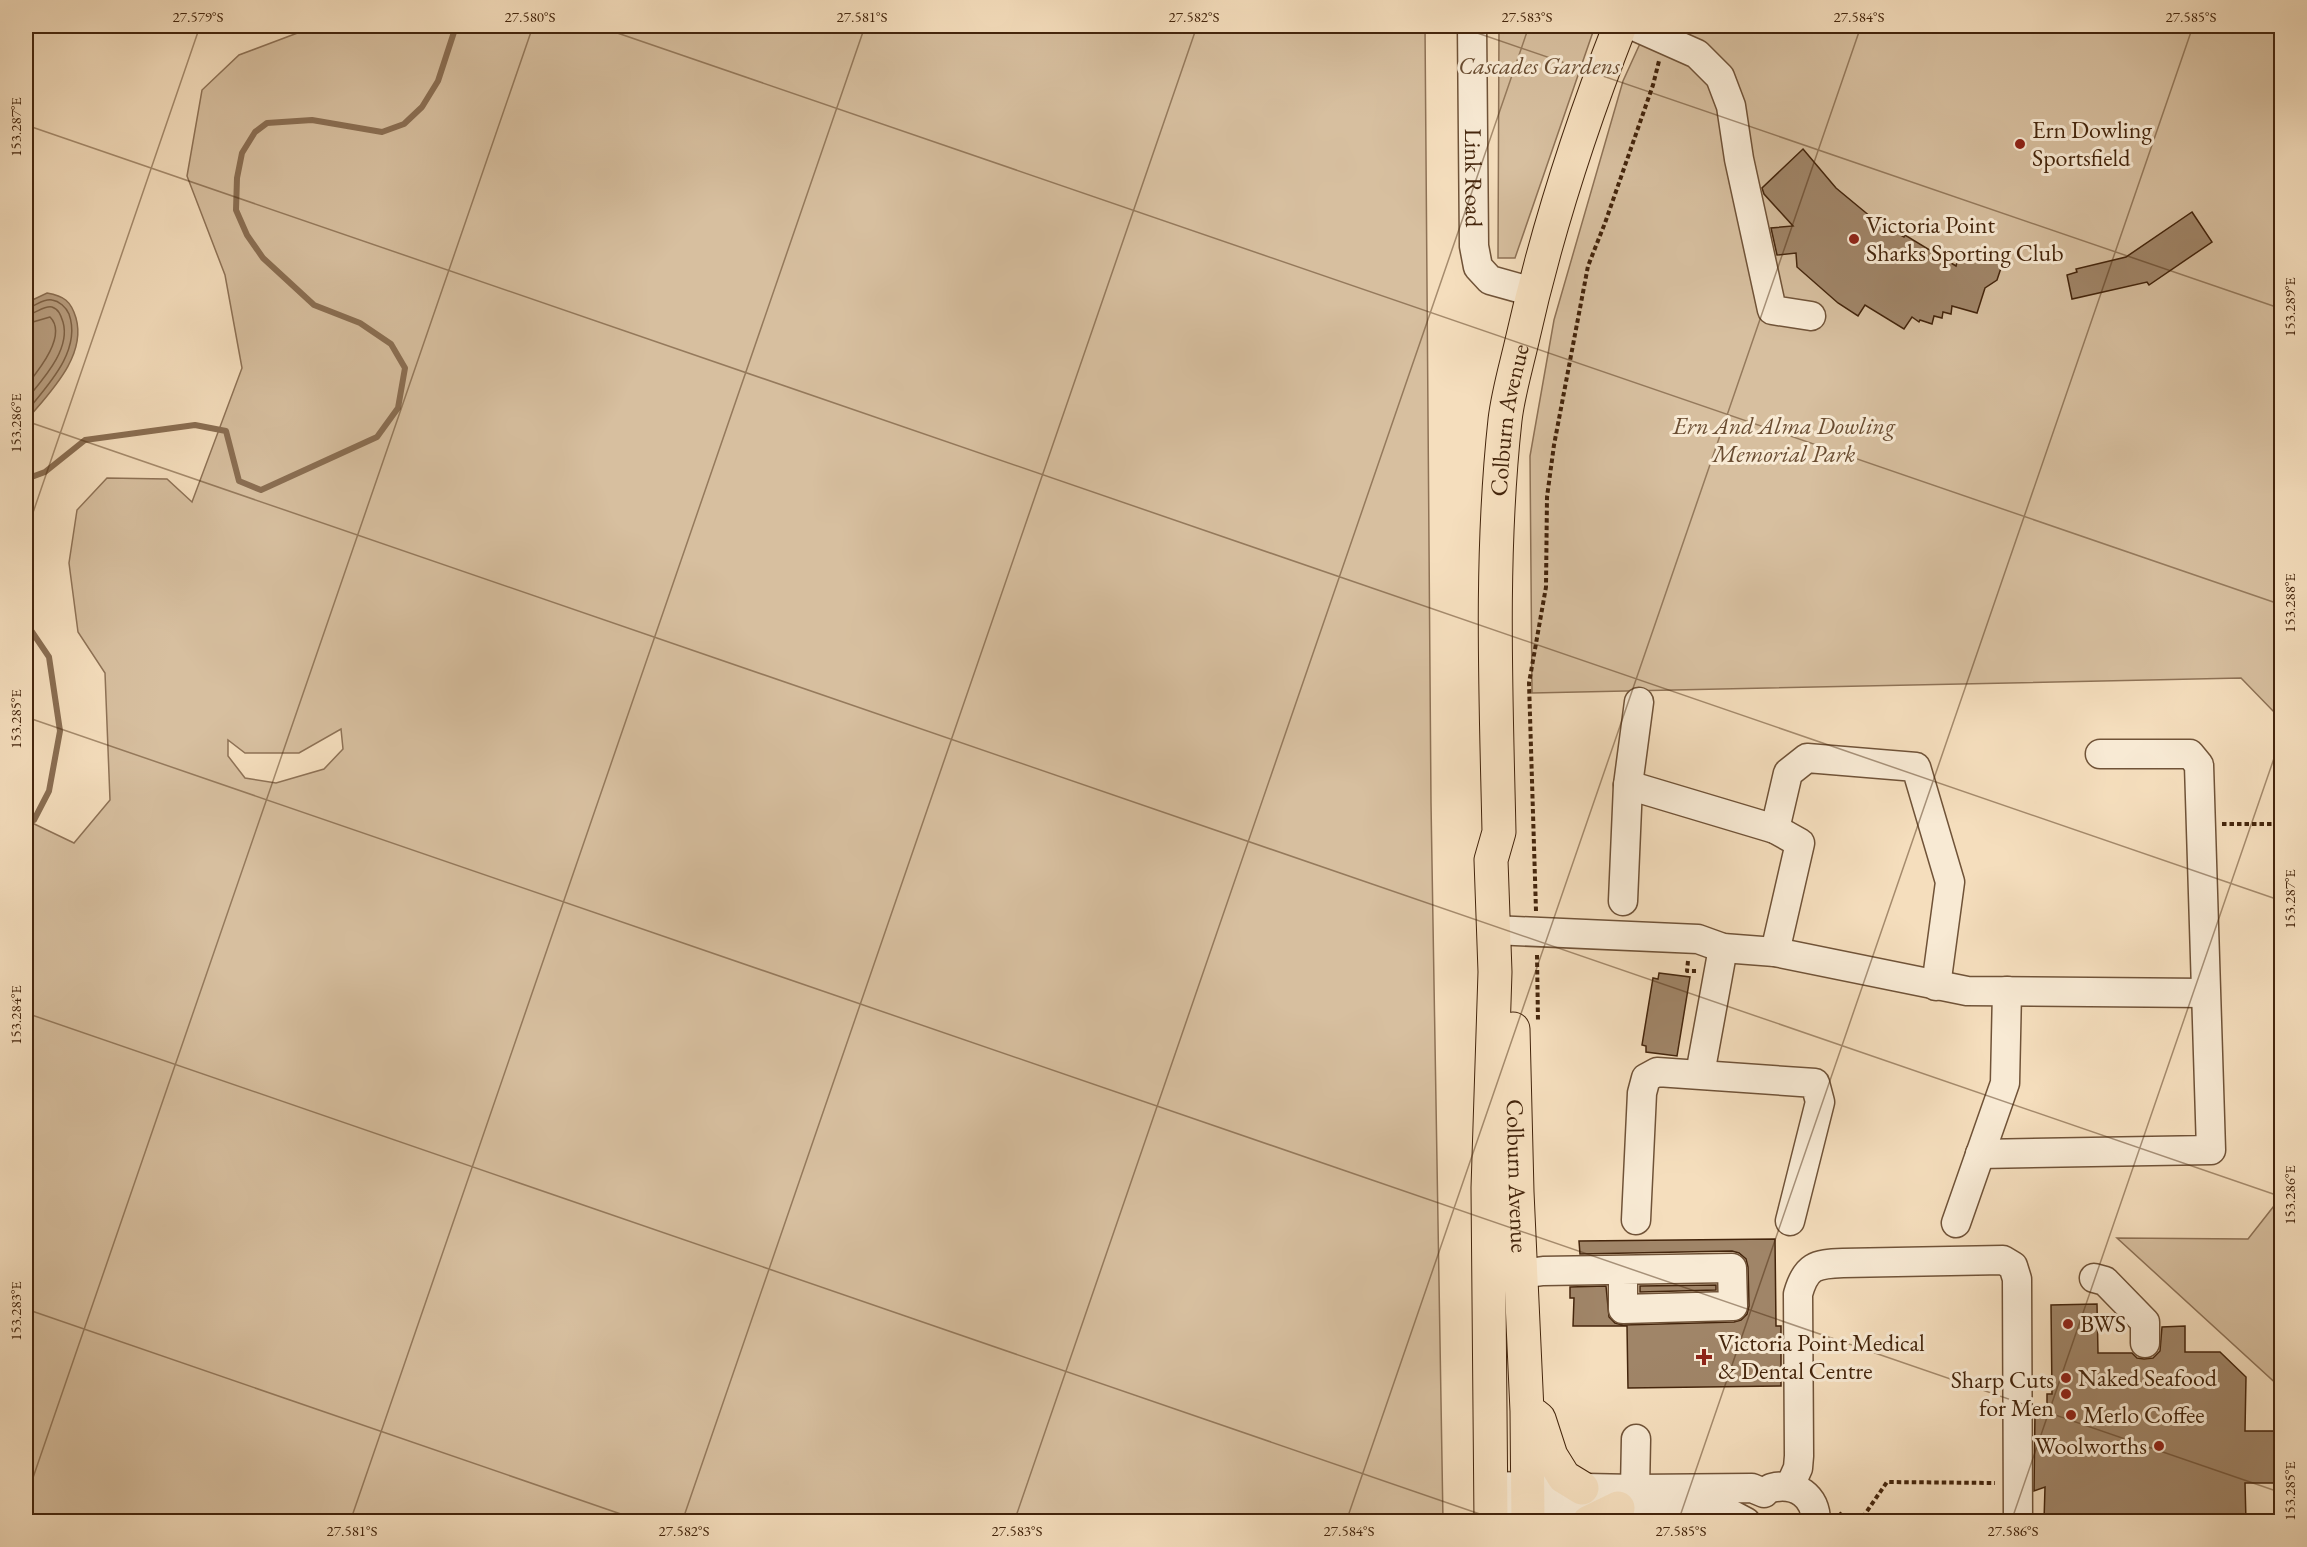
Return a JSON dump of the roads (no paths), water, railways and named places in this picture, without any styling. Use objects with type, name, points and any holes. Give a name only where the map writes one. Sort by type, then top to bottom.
[{"type":"main road","name":"Colburn Avenue","points":[[1528,1506],[1514,942],[1491,860],[1499,832],[1495,628],[1497,515],[1505,418],[1533,292],[1561,191],[1620,26]]},
{"type":"main road","name":"Colburn Avenue","points":[[1491,1506],[1488,1188],[1514,942]]},
{"type":"main road","points":[[1527,1411],[1539,1419],[1551,1456],[1564,1477],[1582,1488]]},
{"type":"main road","points":[[1589,1521],[1627,1498]]},
{"type":"street","name":"Link Road","points":[[1472,26],[1474,246],[1478,267],[1490,280],[1533,292]]},
{"type":"street","points":[[1634,26],[1697,54],[1720,77],[1731,106],[1739,159],[1772,310],[1811,316]]},
{"type":"street","points":[[1623,901],[1628,785],[1639,702]]},
{"type":"street","points":[[1980,1154],[2211,1150],[2199,765],[2190,754],[2100,754]]},
{"type":"street","points":[[1775,829],[1788,773],[1807,758],[1916,767],[1950,882],[1936,986]]},
{"type":"street","points":[[1628,785],[1775,829],[1800,843],[1775,952]]},
{"type":"street","points":[[1514,942],[1674,946],[1698,939],[1723,948],[1775,952],[1967,991],[2205,993]]},
{"type":"street","points":[[1700,1074],[1723,948]]},
{"type":"street","points":[[1956,1223],[2005,1083],[2007,992]]},
{"type":"street","points":[[1635,1220],[1642,1093],[1646,1078],[1657,1072],[1815,1083],[1820,1102],[1790,1221]]},
{"type":"street","points":[[1751,1521],[1754,1507],[1777,1490],[1798,1468],[1798,1294],[1803,1278],[1812,1268],[1826,1263],[2003,1260],[2013,1266],[2018,1278],[2018,1521]]},
{"type":"street","points":[[1521,1274],[1543,1271],[1623,1270]]},
{"type":"street","points":[[2094,1278],[2105,1281],[2145,1322],[2145,1343]]},
{"type":"street","points":[[1627,1498],[1636,1439]]},
{"type":"street","points":[[1528,1506],[1582,1488],[1627,1498],[1653,1507],[1713,1511],[1746,1521]]},
{"type":"street","points":[[1491,1506],[1528,1506],[1752,1488],[1799,1490],[1807,1496],[1821,1519]]},
{"type":"water","points":[[47,293],[62,298],[72,307],[78,333],[76,347],[63,374],[26,421],[26,303]]},
{"type":"waterway","points":[[26,479],[45,472],[85,440],[195,425],[226,431],[239,481],[261,490],[377,437],[398,408],[405,368],[391,344],[360,323],[314,305],[263,258],[247,235],[236,210],[237,178],[242,153],[255,132],[267,123],[312,120],[382,132],[404,124],[422,107],[438,81],[456,26]]},
{"type":"waterway","points":[[26,623],[49,657],[60,731],[49,791],[34,820],[26,823]]},
{"type":"place","name":"Ern Dowling Sportsfield","points":[[2020,144]]},
{"type":"place","name":"Victoria Point Sharks Sporting Club","points":[[1854,239]]},
{"type":"place","name":"BWS","points":[[2068,1324]]},
{"type":"place","name":"Victoria Point Medical & Dental Centre","points":[[1704,1357]]},
{"type":"place","name":"Naked Seafood","points":[[2066,1378]]},
{"type":"place","name":"Sharp Cuts for Men","points":[[2066,1394]]},
{"type":"place","name":"Merlo Coffee","points":[[2071,1415]]},
{"type":"place","name":"Woolworths","points":[[2159,1446]]},
{"type":"park label","name":"Cascades Gardens","points":[[1539,66]]},
{"type":"park label","name":"Ern And Alma Dowling Memorial Park","points":[[1784,440]]}]
